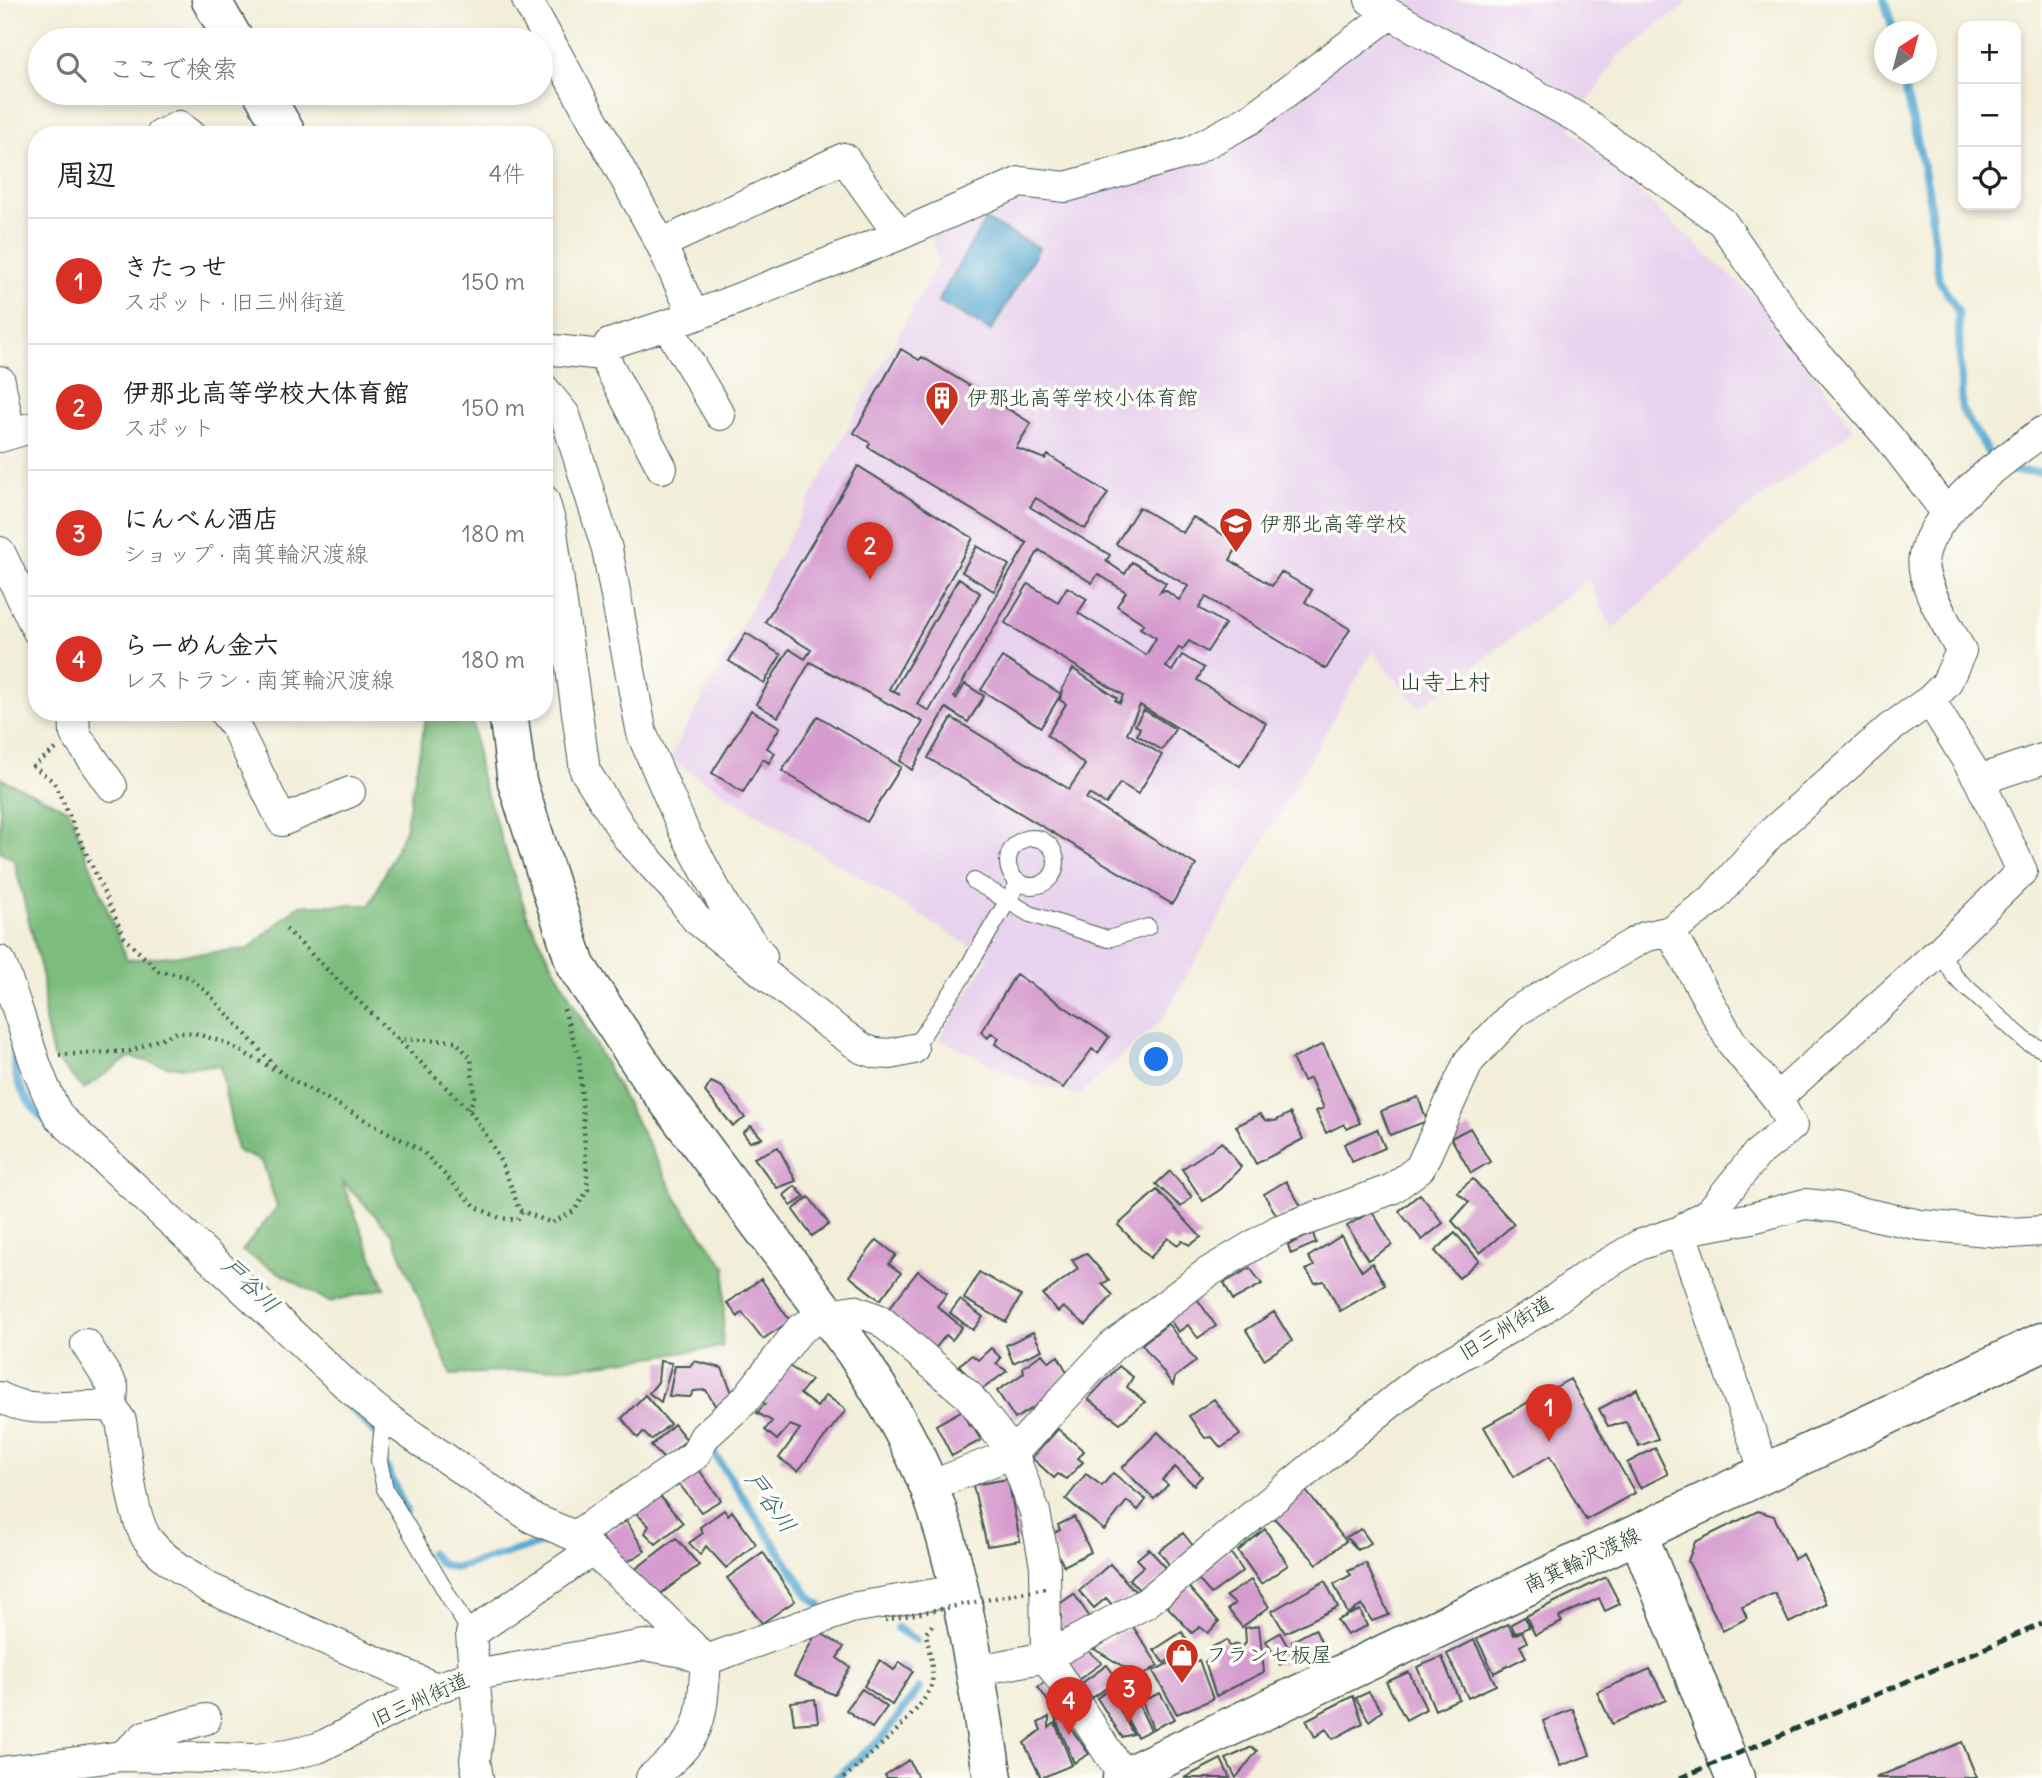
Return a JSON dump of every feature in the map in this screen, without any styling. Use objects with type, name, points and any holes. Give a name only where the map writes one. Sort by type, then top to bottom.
[{"type":"street","points":[[211,0],[226,28]]},
{"type":"street","points":[[527,0],[542,28]]},
{"type":"street","points":[[603,355],[609,344],[680,320],[899,235],[1020,182],[1066,187],[1191,152],[1249,120],[1380,7],[1578,118],[1722,222],[1801,337],[1891,440],[1946,512]]},
{"type":"street","points":[[553,47],[661,244],[680,320],[720,415]]},
{"type":"street","points":[[270,105],[282,126]]},
{"type":"street","points":[[661,244],[845,158],[899,235]]},
{"type":"street","points":[[553,350],[603,355]]},
{"type":"street","points":[[603,355],[662,468]]},
{"type":"street","points":[[0,382],[16,433]]},
{"type":"street","points":[[553,401],[565,415],[607,549],[642,734],[684,831],[727,911],[794,997]]},
{"type":"street","points":[[928,1487],[1013,1453],[1111,1347],[1207,1273],[1279,1230],[1392,1189],[1420,1168],[1469,1062],[1516,1012],[1644,937],[1670,931],[1713,899],[1770,834],[1890,728],[1930,701],[1946,684],[1961,651],[1930,589],[1923,556],[1946,512],[2009,456],[2042,432]]},
{"type":"street","points":[[553,539],[585,771],[627,837],[676,891],[696,919],[863,1049],[890,1054],[913,1049]]},
{"type":"street","points":[[0,552],[6,588],[28,618]]},
{"type":"street","points":[[1777,1098],[2032,868],[1930,701]]},
{"type":"street","points":[[231,721],[282,821],[350,792]]},
{"type":"street","points":[[509,721],[517,782],[576,966],[650,1077],[828,1314],[884,1396],[928,1487],[958,1590],[993,1778]]},
{"type":"street","points":[[75,723],[112,786]]},
{"type":"street","points":[[1979,780],[2042,759]]},
{"type":"street","points":[[1670,931],[1732,1043],[1777,1098],[1792,1126],[1756,1154],[1711,1211],[1680,1231],[1766,1475]]},
{"type":"street","points":[[0,961],[43,1088],[59,1117],[382,1422],[531,1518],[583,1544],[631,1585],[706,1660]]},
{"type":"street","name":"旧三州街道","points":[[974,1671],[1046,1657],[1146,1603],[1421,1378],[1540,1311],[1583,1278],[1639,1245],[1680,1231],[1752,1219],[1805,1204],[1835,1207],[1920,1226],[2011,1233],[2042,1231]]},
{"type":"street","points":[[478,1778],[475,1760],[479,1732],[471,1634],[700,1446],[745,1400],[800,1329],[828,1314],[854,1310],[880,1321],[969,1396],[1013,1453],[1035,1512],[1046,1588],[1046,1657],[1124,1778]]},
{"type":"street","name":"南箕輪沢渡線","points":[[1124,1778],[2042,1342]]},
{"type":"street","points":[[86,1343],[113,1387],[112,1407],[121,1421],[140,1523],[148,1539],[175,1564],[209,1588],[436,1688]]},
{"type":"street","points":[[0,1397],[29,1408],[90,1404],[112,1407]]},
{"type":"street","points":[[1639,1534],[1735,1778]]},
{"type":"street","points":[[706,1660],[768,1640],[851,1608],[958,1590]]},
{"type":"street","name":"旧三州街道","points":[[0,1772],[122,1756],[256,1759],[287,1755],[318,1748],[436,1688],[475,1675],[645,1645],[683,1651],[706,1660]]},
{"type":"street","points":[[651,1778],[688,1746],[695,1734],[700,1718],[706,1660]]},
{"type":"street","points":[[122,1756],[145,1736],[206,1719]]},
{"type":"lane","points":[[974,881],[1007,902],[1069,929],[1108,939],[1148,928]]},
{"type":"lane","points":[[913,1049],[962,977],[1019,883]]},
{"type":"lane","points":[[1940,951],[1955,977],[2027,1042],[2042,1049]]},
{"type":"lane","points":[[382,1422],[379,1447],[386,1489],[471,1634]]},
{"type":"path","points":[[75,723],[33,766],[54,782],[125,939],[159,971],[189,977],[209,993],[282,1074]]},
{"type":"path","points":[[286,929],[469,1110],[491,1139],[506,1168],[519,1210],[552,1223],[574,1211],[588,1190],[579,1056],[562,1002]]},
{"type":"path","points":[[25,1031],[130,1051],[176,1033],[194,1032],[226,1043],[422,1151],[476,1207],[500,1218],[517,1220],[523,1211]]},
{"type":"path","points":[[397,1039],[455,1041],[471,1058],[474,1097],[469,1110]]},
{"type":"path","points":[[885,1620],[1046,1588]]},
{"type":"path","points":[[844,1778],[891,1737],[922,1700],[932,1683],[926,1633],[934,1623]]},
{"type":"shaded area","name":"伊那北高等学校","points":[[1400,0],[1686,0],[1687,4],[1619,55],[1570,129],[1767,309],[1854,429],[1720,529],[1612,630],[1588,580],[1419,708],[1372,651],[1162,1020],[1079,1095],[1029,1083],[939,1039],[989,958],[669,759],[938,262],[930,237],[1020,182],[1066,187],[1249,120],[1409,7]]},
{"type":"green space","points":[[425,721],[472,721],[480,774],[528,918],[680,1204],[726,1268],[722,1347],[584,1366],[451,1375],[392,1233],[341,1180],[385,1288],[329,1302],[242,1251],[277,1207],[262,1161],[237,1151],[220,1066],[171,1067],[130,1057],[84,1089],[53,1057],[45,1020],[43,978],[14,860],[0,851],[0,778],[69,810],[127,960],[248,949],[299,905],[370,905],[405,830]]},
{"type":"water","points":[[985,220],[1039,248],[991,331],[938,301]]},
{"type":"building","points":[[901,349],[919,360],[922,357],[1031,423],[1016,448],[1045,459],[1048,455],[1108,493],[1085,529],[1036,498],[1030,507],[1110,555],[1106,561],[1125,574],[1132,562],[1166,583],[1160,592],[1165,590],[1179,600],[1188,586],[1116,544],[1139,507],[1183,533],[1193,517],[1239,544],[1230,560],[1272,586],[1281,572],[1312,590],[1305,602],[1350,629],[1326,669],[1206,597],[1199,608],[1225,624],[1207,652],[1189,641],[1182,650],[1179,647],[1166,667],[1172,671],[1182,655],[1204,668],[1197,680],[1266,723],[1240,766],[1140,705],[1127,733],[1162,755],[1138,794],[1120,783],[1106,804],[1089,794],[1086,799],[1196,865],[1172,904],[928,758],[952,718],[1069,789],[1085,765],[1047,735],[1066,704],[1060,700],[1062,689],[1073,669],[1117,698],[1115,700],[1120,703],[1123,695],[1005,623],[1028,584],[1058,602],[1067,587],[1087,599],[1078,613],[1146,655],[1156,638],[1140,628],[1144,624],[1117,606],[1126,592],[1098,574],[1092,583],[1039,550],[954,697],[956,699],[965,684],[984,696],[968,722],[946,708],[912,770],[900,761],[923,722],[810,662],[778,717],[756,704],[789,649],[805,659],[811,650],[765,622],[858,466],[973,538],[889,689],[900,695],[894,690],[959,578],[980,593],[917,704],[929,711],[1027,543],[868,447],[870,443],[854,433]]},
{"type":"building","points":[[977,546],[1009,565],[994,591],[962,572]]},
{"type":"building","points":[[746,633],[781,655],[764,683],[729,661]]},
{"type":"building","points":[[1002,657],[1061,694],[1041,727],[981,690]]},
{"type":"building","points":[[751,710],[780,727],[767,748],[775,753],[769,763],[763,759],[743,792],[712,773]]},
{"type":"building","points":[[1144,710],[1175,729],[1162,750],[1137,735],[1140,728],[1135,725]]},
{"type":"building","points":[[818,716],[901,767],[867,822],[782,771]]},
{"type":"building","points":[[1016,974],[1109,1037],[1098,1053],[1092,1049],[1063,1088],[995,1044],[999,1038],[991,1033],[988,1038],[981,1032]]},
{"type":"building","points":[[1323,1044],[1360,1123],[1347,1129],[1344,1124],[1326,1133],[1316,1111],[1324,1108],[1310,1078],[1303,1081],[1292,1059]]},
{"type":"building","points":[[711,1082],[722,1087],[745,1118],[733,1126],[705,1092]]},
{"type":"building","points":[[1418,1097],[1427,1121],[1390,1135],[1381,1111]]},
{"type":"building","points":[[1290,1113],[1303,1139],[1256,1164],[1236,1126],[1260,1114],[1265,1120],[1275,1121]]},
{"type":"building","points":[[751,1126],[762,1138],[750,1142],[743,1133]]},
{"type":"building","points":[[1470,1128],[1490,1162],[1471,1173],[1451,1138]]},
{"type":"building","points":[[1377,1129],[1385,1148],[1352,1162],[1344,1144]]},
{"type":"building","points":[[1222,1142],[1241,1167],[1221,1189],[1203,1201],[1182,1169]]},
{"type":"building","points":[[778,1147],[796,1181],[777,1188],[754,1158]]},
{"type":"building","points":[[1170,1171],[1192,1197],[1181,1207],[1156,1184]]},
{"type":"building","points":[[1473,1179],[1514,1224],[1480,1253],[1452,1221],[1469,1202],[1457,1192]]},
{"type":"building","points":[[1286,1181],[1301,1206],[1278,1218],[1264,1194]]},
{"type":"building","points":[[795,1186],[805,1197],[791,1206],[784,1195]]},
{"type":"building","points":[[1157,1190],[1201,1237],[1190,1245],[1182,1241],[1178,1245],[1168,1238],[1150,1258],[1118,1225]]},
{"type":"building","points":[[1420,1194],[1443,1223],[1422,1240],[1399,1211]]},
{"type":"building","points":[[809,1197],[829,1224],[812,1236],[793,1210]]},
{"type":"building","points":[[1372,1211],[1392,1245],[1368,1260],[1347,1226]]},
{"type":"building","points":[[1313,1233],[1316,1243],[1291,1254],[1288,1245]]},
{"type":"building","points":[[1455,1233],[1479,1260],[1459,1278],[1435,1251]]},
{"type":"building","points":[[1341,1236],[1362,1271],[1372,1263],[1385,1285],[1340,1311],[1324,1281],[1315,1283],[1306,1270],[1314,1266],[1308,1257]]},
{"type":"building","points":[[877,1240],[896,1255],[889,1264],[901,1273],[880,1300],[849,1276]]},
{"type":"building","points":[[1086,1253],[1109,1280],[1102,1284],[1113,1295],[1086,1325],[1063,1307],[1058,1312],[1043,1295],[1078,1269],[1072,1260]]},
{"type":"building","points":[[1250,1268],[1262,1284],[1233,1300],[1224,1283]]},
{"type":"building","points":[[918,1271],[947,1294],[937,1306],[962,1327],[952,1340],[946,1335],[934,1350],[886,1312]]},
{"type":"building","points":[[979,1272],[1021,1296],[1006,1322],[964,1299]]},
{"type":"building","points":[[761,1279],[790,1321],[763,1339],[742,1312],[738,1317],[727,1303]]},
{"type":"building","points":[[1195,1296],[1216,1326],[1198,1338],[1188,1325],[1178,1332],[1167,1315]]},
{"type":"building","points":[[960,1300],[983,1317],[973,1330],[950,1313]]},
{"type":"building","points":[[1274,1312],[1292,1341],[1264,1359],[1246,1330]]},
{"type":"building","points":[[1168,1324],[1196,1361],[1175,1377],[1173,1385],[1142,1344]]},
{"type":"building","points":[[1033,1332],[1042,1350],[1013,1363],[1006,1345]]},
{"type":"building","points":[[991,1348],[1001,1358],[996,1364],[1007,1371],[980,1391],[959,1365],[972,1355],[978,1360]]},
{"type":"building","points":[[1042,1354],[1049,1362],[1058,1356],[1068,1374],[1066,1387],[1015,1419],[997,1391],[1024,1373],[1023,1367]]},
{"type":"building","points":[[660,1361],[672,1363],[661,1402],[649,1393],[658,1382]]},
{"type":"building","points":[[694,1361],[722,1368],[735,1400],[717,1409],[706,1390],[694,1391],[690,1397],[669,1396],[675,1366],[690,1366]]},
{"type":"building","points":[[787,1365],[811,1380],[800,1394],[817,1407],[826,1395],[846,1410],[798,1471],[779,1458],[800,1429],[790,1425],[777,1440],[765,1430],[772,1421],[757,1413],[765,1404],[761,1400]]},
{"type":"building","points":[[1119,1366],[1133,1377],[1127,1387],[1145,1402],[1120,1423],[1088,1399]]},
{"type":"building","points":[[1570,1379],[1635,1493],[1586,1520],[1550,1456],[1513,1477],[1484,1427]]},
{"type":"building","points":[[1637,1389],[1658,1439],[1639,1446],[1626,1422],[1608,1426],[1599,1409]]},
{"type":"building","points":[[645,1395],[670,1424],[651,1440],[643,1432],[638,1438],[622,1418]]},
{"type":"building","points":[[1214,1399],[1240,1435],[1221,1448],[1212,1437],[1205,1438],[1189,1416]]},
{"type":"building","points":[[963,1410],[969,1426],[972,1425],[981,1440],[952,1456],[936,1425]]},
{"type":"building","points":[[674,1424],[687,1440],[664,1459],[651,1446]]},
{"type":"building","points":[[1058,1429],[1084,1451],[1078,1458],[1083,1462],[1067,1479],[1058,1474],[1054,1478],[1032,1458]]},
{"type":"building","points":[[1158,1432],[1202,1476],[1194,1485],[1175,1467],[1162,1480],[1168,1485],[1154,1499],[1122,1468]]},
{"type":"building","points":[[1655,1448],[1668,1474],[1640,1488],[1627,1463]]},
{"type":"building","points":[[694,1463],[721,1500],[701,1512],[673,1476]]},
{"type":"building","points":[[1113,1473],[1146,1500],[1138,1510],[1127,1501],[1104,1530],[1066,1499],[1086,1474],[1102,1486]]},
{"type":"building","points":[[1008,1479],[1020,1541],[987,1546],[973,1485]]},
{"type":"building","points":[[654,1489],[683,1523],[656,1544],[645,1533],[649,1526],[631,1508]]},
{"type":"building","points":[[1306,1491],[1346,1541],[1317,1564],[1273,1517]]},
{"type":"building","points":[[724,1510],[728,1515],[732,1511],[756,1544],[726,1568],[706,1546],[700,1555],[689,1543],[703,1533],[700,1527]]},
{"type":"building","points":[[1758,1511],[1774,1516],[1794,1559],[1803,1554],[1827,1604],[1789,1623],[1775,1593],[1742,1607],[1747,1618],[1723,1631],[1688,1561],[1695,1542]]},
{"type":"building","points":[[1074,1517],[1091,1552],[1064,1566],[1048,1536],[1060,1530],[1058,1525]]},
{"type":"building","points":[[626,1521],[645,1551],[622,1565],[601,1536]]},
{"type":"building","points":[[1265,1529],[1288,1565],[1261,1584],[1238,1551]]},
{"type":"building","points":[[1361,1529],[1371,1543],[1358,1550],[1346,1537]]},
{"type":"building","points":[[1183,1533],[1194,1547],[1170,1566],[1159,1551]]},
{"type":"building","points":[[676,1538],[699,1565],[655,1598],[633,1571]]},
{"type":"building","points":[[1149,1549],[1169,1571],[1143,1594],[1129,1579],[1144,1566],[1137,1559]]},
{"type":"building","points":[[1228,1549],[1243,1571],[1211,1594],[1196,1577]]},
{"type":"building","points":[[763,1552],[795,1601],[762,1623],[727,1578]]},
{"type":"building","points":[[1366,1563],[1389,1615],[1372,1621],[1362,1605],[1348,1614],[1334,1584],[1351,1575],[1348,1571]]},
{"type":"building","points":[[1110,1564],[1136,1592],[1116,1609],[1106,1598],[1094,1608],[1079,1591]]},
{"type":"building","points":[[1606,1577],[1620,1604],[1605,1611],[1599,1598],[1559,1617],[1562,1622],[1535,1635],[1526,1616]]},
{"type":"building","points":[[1251,1580],[1269,1607],[1242,1627],[1228,1609],[1235,1604],[1226,1596]]},
{"type":"building","points":[[1325,1581],[1338,1607],[1285,1633],[1272,1611]]},
{"type":"building","points":[[1185,1583],[1219,1622],[1208,1633],[1200,1627],[1192,1633],[1163,1602]]},
{"type":"building","points":[[1074,1594],[1089,1616],[1064,1634],[1058,1625],[1062,1616],[1055,1607]]},
{"type":"building","points":[[1360,1610],[1367,1626],[1347,1635],[1337,1620]]},
{"type":"building","points":[[1524,1617],[1529,1627],[1515,1633],[1511,1624]]},
{"type":"building","points":[[1508,1624],[1514,1635],[1522,1631],[1527,1642],[1520,1646],[1526,1657],[1494,1673],[1477,1639]]},
{"type":"building","points":[[1132,1625],[1158,1665],[1141,1677],[1094,1649]]},
{"type":"building","points":[[1259,1626],[1264,1672],[1216,1696],[1205,1662],[1216,1657],[1212,1647],[1227,1640],[1230,1647],[1237,1644],[1242,1648],[1246,1642],[1245,1628]]},
{"type":"building","points":[[1315,1629],[1323,1646],[1302,1656],[1292,1641]]},
{"type":"building","points":[[817,1631],[844,1647],[837,1658],[850,1667],[834,1695],[794,1676]]},
{"type":"building","points":[[1182,1632],[1190,1646],[1164,1663],[1154,1650]]},
{"type":"building","points":[[1280,1633],[1294,1657],[1280,1665],[1266,1641]]},
{"type":"building","points":[[1474,1640],[1496,1685],[1468,1698],[1447,1654]]},
{"type":"building","points":[[1083,1646],[1102,1663],[1078,1680],[1063,1661]]},
{"type":"building","points":[[1442,1657],[1459,1699],[1435,1710],[1417,1667]]},
{"type":"building","points":[[1179,1658],[1185,1666],[1199,1660],[1213,1699],[1177,1714],[1153,1671]]},
{"type":"building","points":[[880,1660],[894,1670],[900,1662],[913,1671],[892,1705],[864,1686]]},
{"type":"building","points":[[1107,1665],[1118,1680],[1092,1698],[1082,1683]]},
{"type":"building","points":[[1650,1669],[1666,1700],[1612,1724],[1597,1692]]},
{"type":"building","points":[[1409,1672],[1426,1709],[1406,1720],[1386,1682]]},
{"type":"building","points":[[1045,1682],[1060,1703],[1053,1708],[1038,1687]]},
{"type":"building","points":[[862,1689],[887,1707],[872,1728],[846,1710]]},
{"type":"building","points":[[1109,1690],[1133,1734],[1122,1737],[1097,1698]]},
{"type":"building","points":[[1369,1692],[1382,1711],[1369,1721],[1356,1698]]},
{"type":"building","points":[[1160,1693],[1175,1719],[1153,1729],[1142,1701]]},
{"type":"building","points":[[1353,1696],[1363,1723],[1333,1739],[1326,1729],[1315,1737],[1306,1720]]},
{"type":"building","points":[[1135,1697],[1151,1730],[1137,1737],[1120,1706]]},
{"type":"building","points":[[815,1699],[818,1722],[794,1724],[791,1702]]},
{"type":"building","points":[[1573,1709],[1590,1755],[1560,1766],[1543,1721]]},
{"type":"building","points":[[1060,1713],[1089,1754],[1074,1763],[1054,1715]]},
{"type":"building","points":[[1049,1717],[1049,1728],[1055,1723],[1072,1765],[1041,1778],[1024,1743],[1041,1730],[1038,1723]]},
{"type":"building","points":[[1962,1742],[1977,1778],[1875,1778]]},
{"type":"building","points":[[1252,1747],[1257,1751],[1236,1778],[1226,1759]]},
{"type":"building","points":[[1221,1759],[1230,1778],[1184,1778]]},
{"type":"building","points":[[909,1760],[918,1778],[887,1778],[885,1775]]},
{"type":"waterway","points":[[1884,0],[1891,21]]},
{"type":"waterway","points":[[1904,84],[1928,188],[1939,280],[1958,311],[1962,410],[1989,454]]},
{"type":"waterway","points":[[2011,471],[2042,472]]},
{"type":"waterway","name":"戸谷川","points":[[16,1038],[16,1076],[31,1105],[49,1125]]},
{"type":"waterway","name":"戸谷川","points":[[344,1402],[382,1440]]},
{"type":"waterway","name":"戸谷川","points":[[707,1449],[711,1449],[809,1596],[820,1605]]},
{"type":"waterway","name":"戸谷川","points":[[386,1466],[406,1511]]},
{"type":"waterway","name":"戸谷川","points":[[430,1553],[441,1564],[455,1568],[550,1541]]},
{"type":"waterway","name":"戸谷川","points":[[897,1628],[916,1640]]},
{"type":"waterway","name":"戸谷川","points":[[836,1778],[884,1736],[919,1688]]},
{"type":"railway","points":[[1680,1778],[2042,1624]]},
{"type":"place","name":"伊那北高等学校小体育館","points":[[942,428]]},
{"type":"place","name":"伊那北高等学校","points":[[1236,554]]},
{"type":"place","name":"伊那北高等学校大体育館","points":[[870,580]]},
{"type":"place","name":"きたっせ","points":[[1549,1442]]},
{"type":"place","name":"フランセ板屋","points":[[1182,1685]]},
{"type":"place","name":"にんべん酒店","points":[[1129,1723]]},
{"type":"place","name":"らーめん金六","points":[[1069,1735]]},
{"type":"district","name":"山寺上村","points":[[1445,682]]}]
